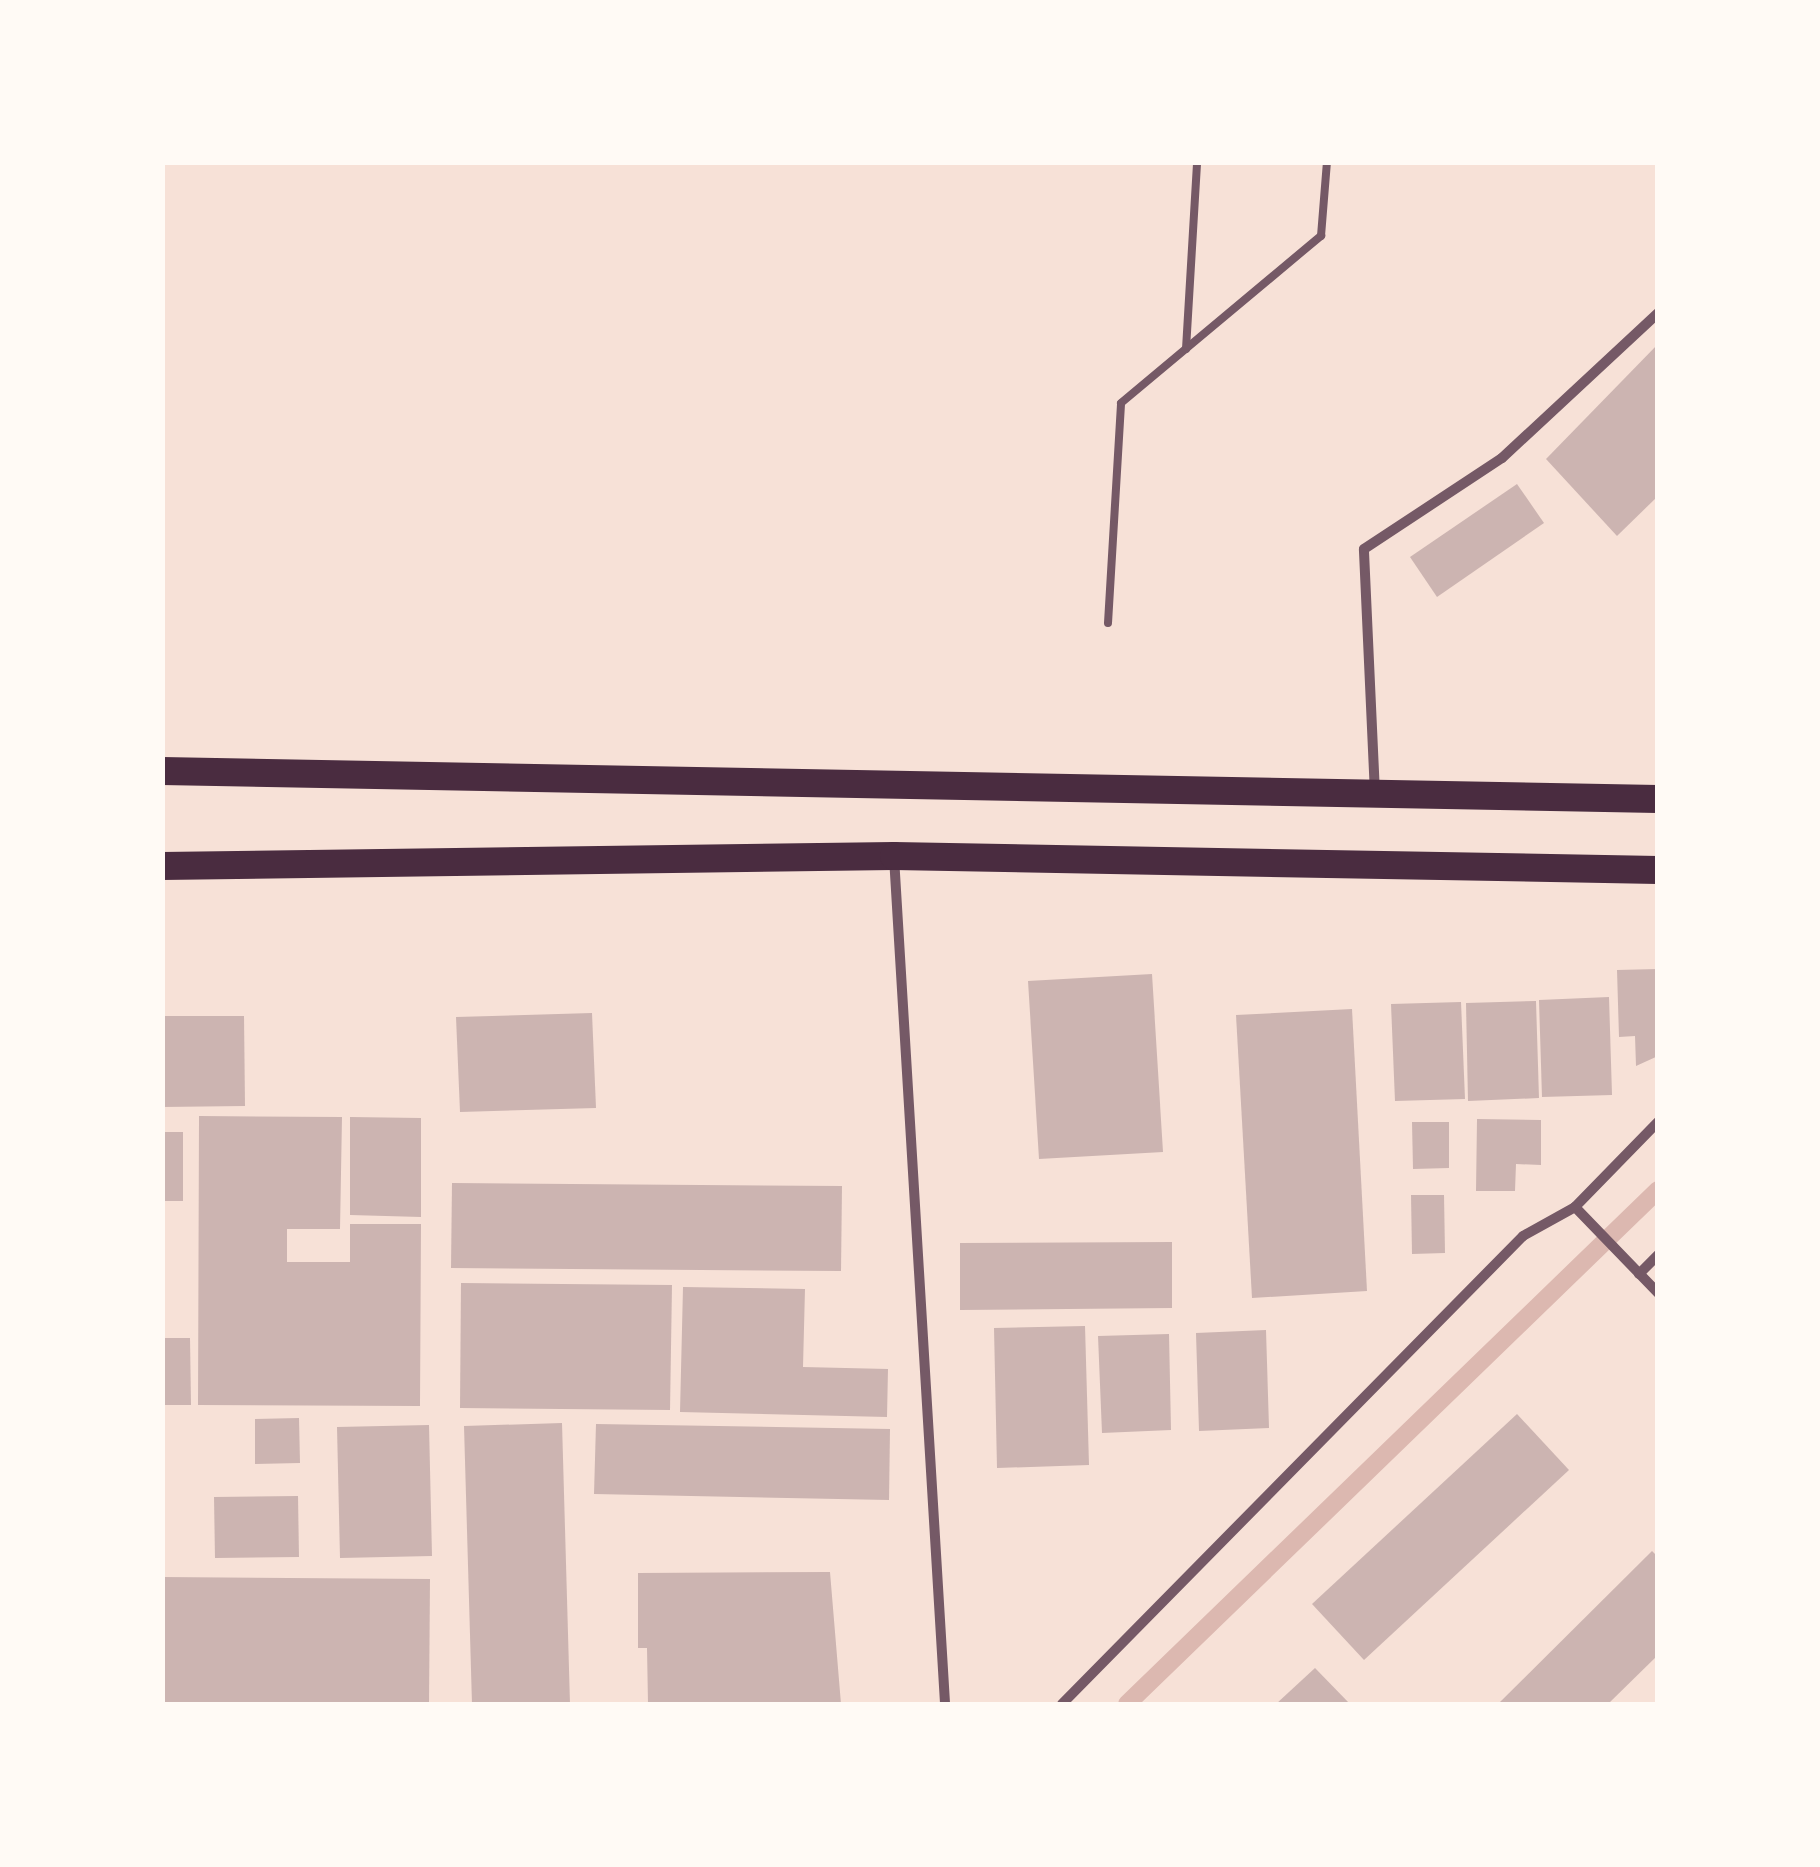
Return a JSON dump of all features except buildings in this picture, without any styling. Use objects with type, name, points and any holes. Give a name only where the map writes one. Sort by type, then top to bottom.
[{"type":"highway","points":[[162,771],[1658,799]]},
{"type":"highway","points":[[162,866],[894,856],[1658,870]]},
{"type":"street","points":[[1375,795],[1364,549],[1502,458],[1658,313]]},
{"type":"street","points":[[894,856],[945,1704]]},
{"type":"street","points":[[1062,1704],[1522,1236],[1575,1207],[1658,1122]]},
{"type":"street","points":[[1575,1207],[1658,1293]]},
{"type":"street","points":[[1639,1274],[1658,1255]]},
{"type":"lane","points":[[1186,349],[1197,162]]},
{"type":"lane","points":[[1108,623],[1121,403],[1321,236],[1327,162]]},
{"type":"waterway","points":[[1127,1704],[1658,1190]]}]
